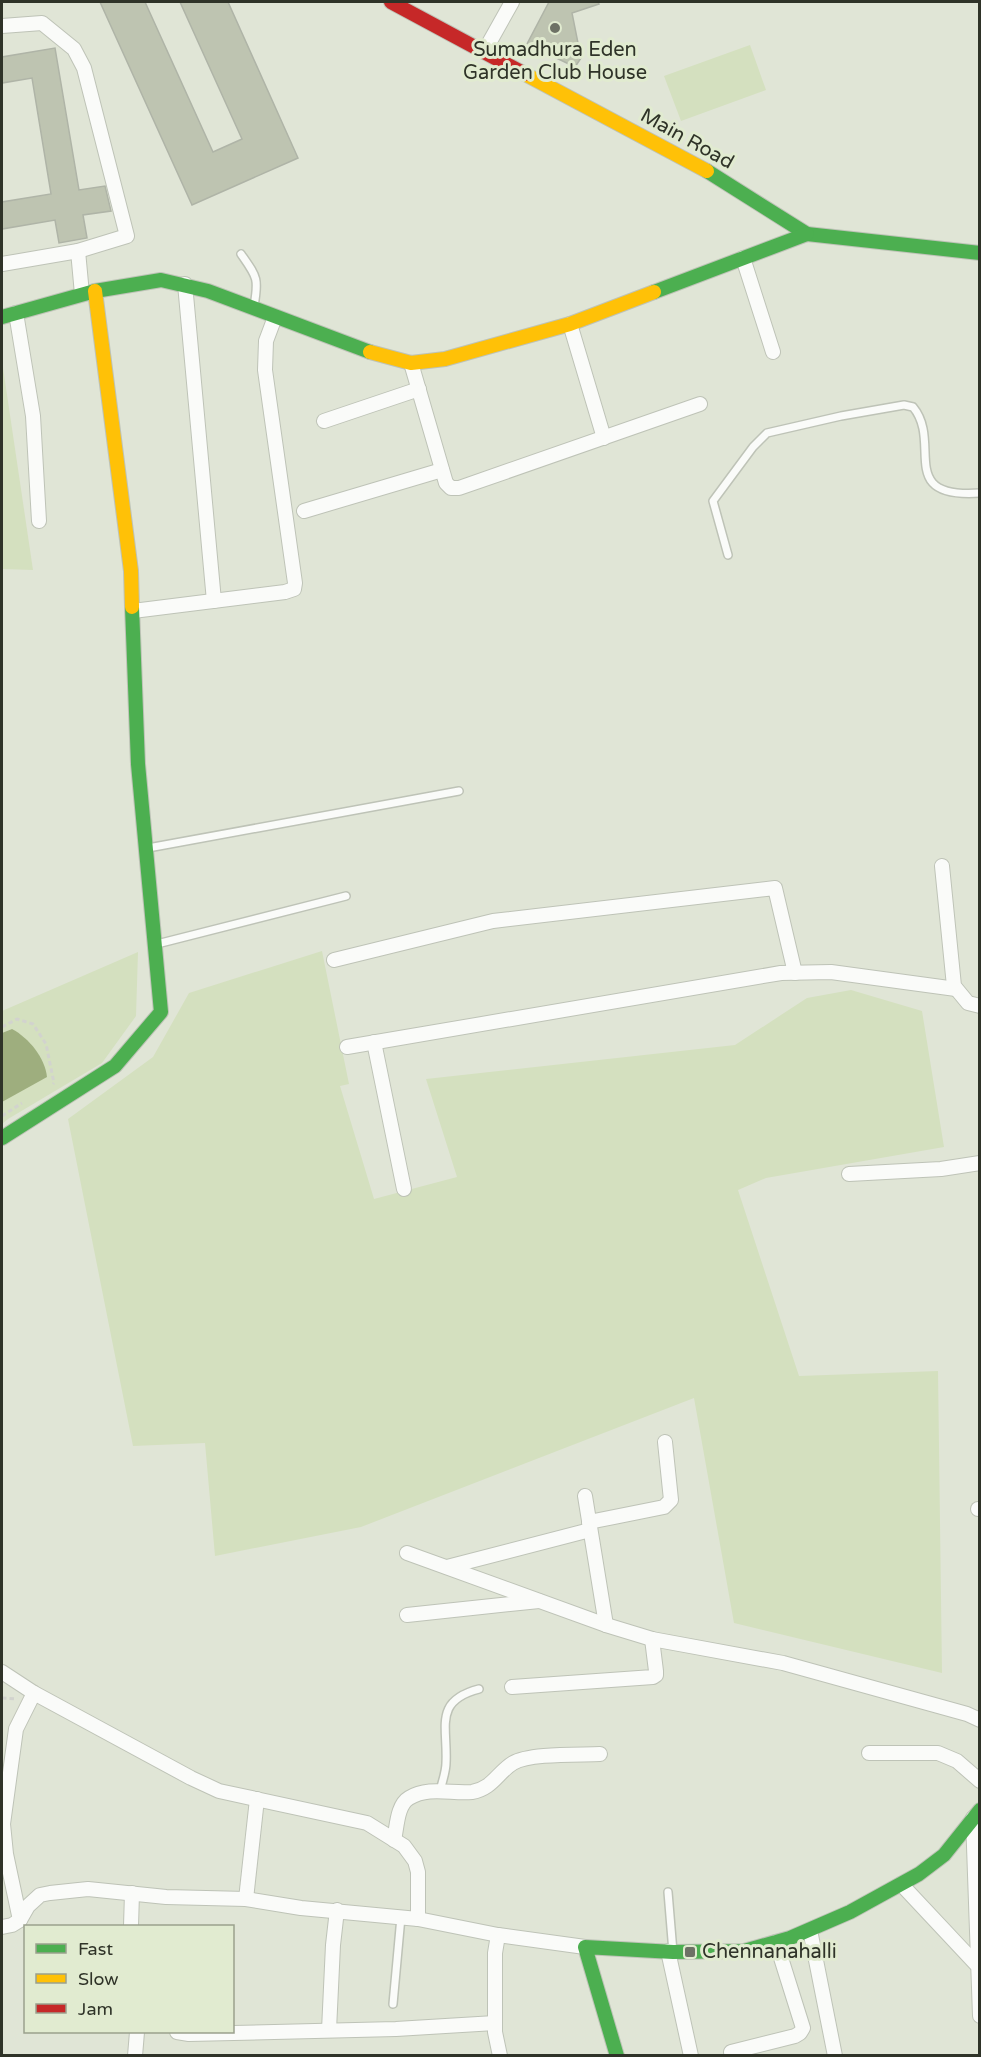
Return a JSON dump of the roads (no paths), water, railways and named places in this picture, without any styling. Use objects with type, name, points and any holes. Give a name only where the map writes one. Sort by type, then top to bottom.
[{"type":"street","name":"Main Road","points":[[391,2],[721,178],[807,234],[980,253]]},
{"type":"street","points":[[484,51],[512,2]]},
{"type":"street","points":[[2,26],[42,23],[74,49],[84,68],[127,237],[78,252],[2,264]]},
{"type":"street","points":[[2,317],[89,292],[161,280],[185,284],[379,355],[411,363],[445,359],[570,324],[807,234]]},
{"type":"street","points":[[2,1138],[115,1066],[161,1012],[138,764],[131,571],[89,292],[78,252]]},
{"type":"street","points":[[743,258],[773,352]]},
{"type":"street","points":[[185,284],[214,601]]},
{"type":"street","points":[[16,313],[33,416],[39,521]]},
{"type":"street","points":[[133,611],[294,589],[265,370],[266,341],[275,317]]},
{"type":"street","points":[[570,324],[604,438]]},
{"type":"street","points":[[411,363],[446,483],[451,488],[459,488],[700,404]]},
{"type":"street","points":[[324,421],[419,389]]},
{"type":"street","points":[[304,511],[442,470]]},
{"type":"street","points":[[942,866],[956,989],[968,1003],[980,1006]]},
{"type":"street","points":[[334,960],[493,921],[775,888],[795,973]]},
{"type":"street","points":[[347,1047],[781,973],[831,972],[956,989]]},
{"type":"street","points":[[374,1042],[404,1189]]},
{"type":"street","points":[[849,1174],[941,1169],[980,1163]]},
{"type":"street","points":[[447,1567],[664,1507],[671,1500],[665,1442]]},
{"type":"street","points":[[585,1496],[606,1625]]},
{"type":"street","points":[[407,1553],[606,1625],[652,1639],[783,1663],[967,1714],[980,1720]]},
{"type":"street","points":[[407,1615],[543,1601]]},
{"type":"street","points":[[512,1687],[652,1677],[657,1671],[652,1639]]},
{"type":"street","points":[[2,1672],[34,1693],[219,1791],[367,1823],[404,1846],[415,1861],[418,1872],[418,1919]]},
{"type":"street","points":[[20,1920],[4,1854],[2,1824],[16,1729],[34,1693]]},
{"type":"street","points":[[868,1753],[938,1753],[957,1761],[980,1781]]},
{"type":"street","points":[[394,1840],[401,1804],[408,1798],[426,1791],[472,1792],[485,1788],[513,1763],[529,1758],[600,1754]]},
{"type":"street","points":[[246,1899],[257,1799]]},
{"type":"street","points":[[2,1927],[20,1920],[28,1906],[40,1896],[88,1889],[165,1897],[246,1899],[301,1908],[401,1917],[498,1935],[585,1947],[670,1952],[744,1951],[810,1930],[850,1912],[919,1874],[944,1855],[976,1814]]},
{"type":"street","points":[[976,1814],[977,1957],[980,2016]]},
{"type":"street","points":[[901,1884],[977,1957]]},
{"type":"street","points":[[131,1925],[132,1893]]},
{"type":"street","points":[[329,2030],[337,1910]]},
{"type":"street","points":[[810,1930],[835,2055]]},
{"type":"street","points":[[498,1935],[495,1953],[495,2023],[496,2046],[500,2055]]},
{"type":"street","points":[[731,2052],[795,2036],[803,2028],[776,1942]]},
{"type":"street","points":[[585,1947],[617,2055]]},
{"type":"street","points":[[670,1952],[691,2055]]},
{"type":"street","points":[[234,2033],[396,2029],[495,2023]]},
{"type":"street","points":[[135,2055],[138,2033]]},
{"type":"street","points":[[185,2033],[224,2033]]},
{"type":"lane","points":[[241,254],[256,275],[253,309]]},
{"type":"lane","points":[[728,555],[713,501],[753,447],[767,434],[841,416],[904,405],[913,407],[920,416],[924,429],[924,466],[931,480],[939,488],[957,493],[980,493]]},
{"type":"lane","points":[[146,849],[459,791]]},
{"type":"lane","points":[[155,945],[346,896]]},
{"type":"lane","points":[[440,1791],[446,1764],[444,1743],[448,1709],[454,1699],[463,1693],[479,1689]]},
{"type":"lane","points":[[668,1892],[670,1952]]},
{"type":"lane","points":[[393,2004],[401,1917]]},
{"type":"place","name":"Sumadhura Eden Garden Club House","points":[[555,28]]},
{"type":"place","name":"Chennanahalli","points":[[690,1952]]}]
